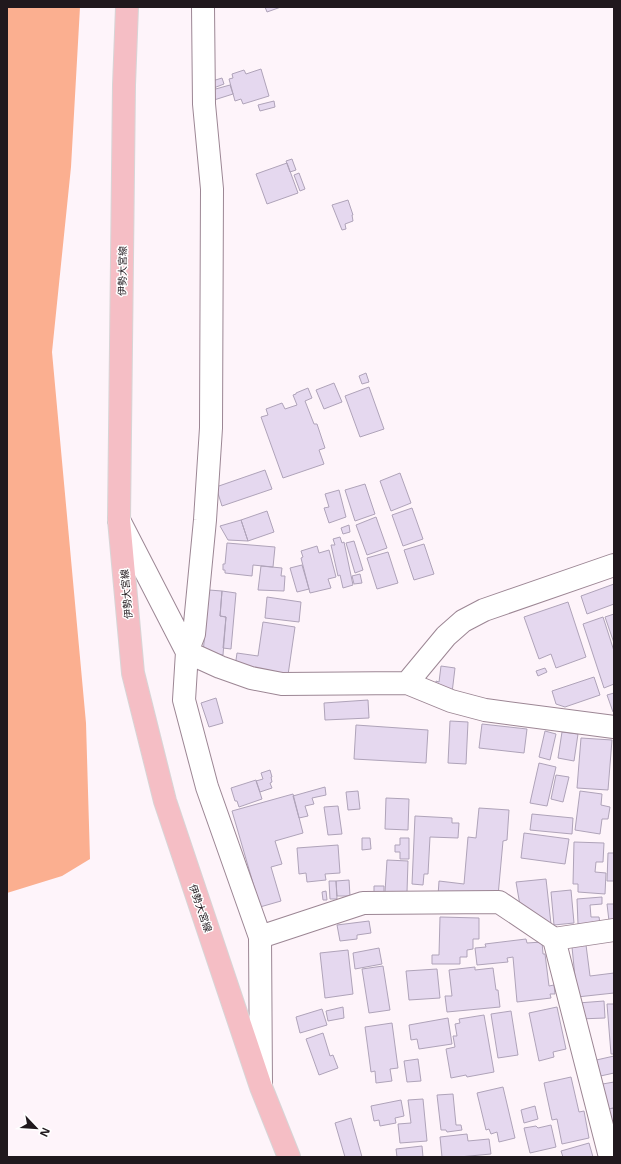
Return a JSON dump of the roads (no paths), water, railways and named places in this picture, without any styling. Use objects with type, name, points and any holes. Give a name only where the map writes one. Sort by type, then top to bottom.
[{"type":"main road","name":"伊勢大宮線","points":[[127,7],[124,85],[119,520],[133,673],[165,801],[262,1087],[289,1157]]},
{"type":"street","points":[[203,7],[204,104],[212,189],[210,428],[205,520],[194,634],[186,652],[184,700],[207,787],[260,938],[262,1087]]},
{"type":"street","points":[[119,520],[186,652],[220,667],[251,678],[282,684],[407,683],[451,700],[485,710],[614,727]]},
{"type":"street","points":[[407,683],[446,636],[463,621],[484,610],[614,565]]},
{"type":"street","points":[[260,938],[363,903],[499,902],[554,938],[614,930]]},
{"type":"street","points":[[554,938],[610,1157]]}]
